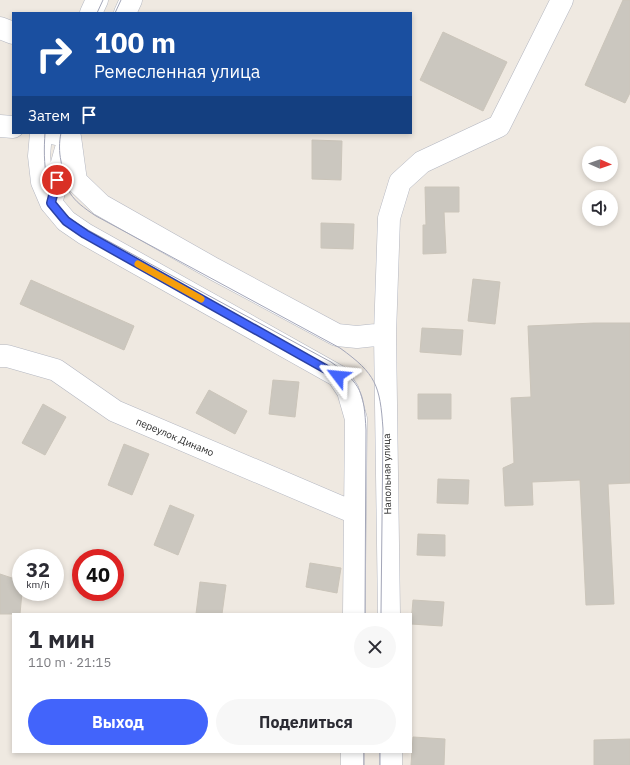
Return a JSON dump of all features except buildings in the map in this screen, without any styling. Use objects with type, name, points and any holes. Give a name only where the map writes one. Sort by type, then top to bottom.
[{"type":"street","points":[[91,12],[97,0]]},
{"type":"street","points":[[125,12],[131,0]]},
{"type":"street","name":"Напольная улица","points":[[389,613],[385,334],[389,218],[400,182],[422,162],[499,126],[562,0]]},
{"type":"street","points":[[0,28],[12,33]]},
{"type":"street","points":[[0,126],[12,127]]},
{"type":"street","points":[[40,134],[39,156],[42,182],[51,203],[66,221],[85,234],[338,376],[348,391],[356,419],[354,613]]},
{"type":"street","points":[[64,134],[76,181],[101,204],[214,269],[337,335],[357,337],[385,334]]},
{"type":"street","points":[[51,203],[64,134]]},
{"type":"street","name":"переулок Динамо","points":[[0,356],[7,356],[56,370],[114,411],[355,513]]},
{"type":"street","points":[[352,753],[352,765]]},
{"type":"street","points":[[391,753],[391,765]]},
{"type":"tram line","points":[[97,12],[103,0]]},
{"type":"tram line","points":[[115,12],[121,0]]},
{"type":"tram line","points":[[45,134],[45,168],[50,190],[61,210],[72,220],[331,362],[355,383],[362,398],[366,430],[365,613]]},
{"type":"tram line","points":[[61,134],[60,151],[64,180],[70,193],[87,210],[340,348],[369,373],[378,391],[383,429],[381,613]]},
{"type":"tram line","points":[[364,753],[364,765]]},
{"type":"tram line","points":[[380,753],[380,765]]},
{"type":"slow traffic","points":[[138,264],[201,299]]},
{"type":"route","points":[[57,180],[51,203],[66,221],[85,234],[338,376]]}]
